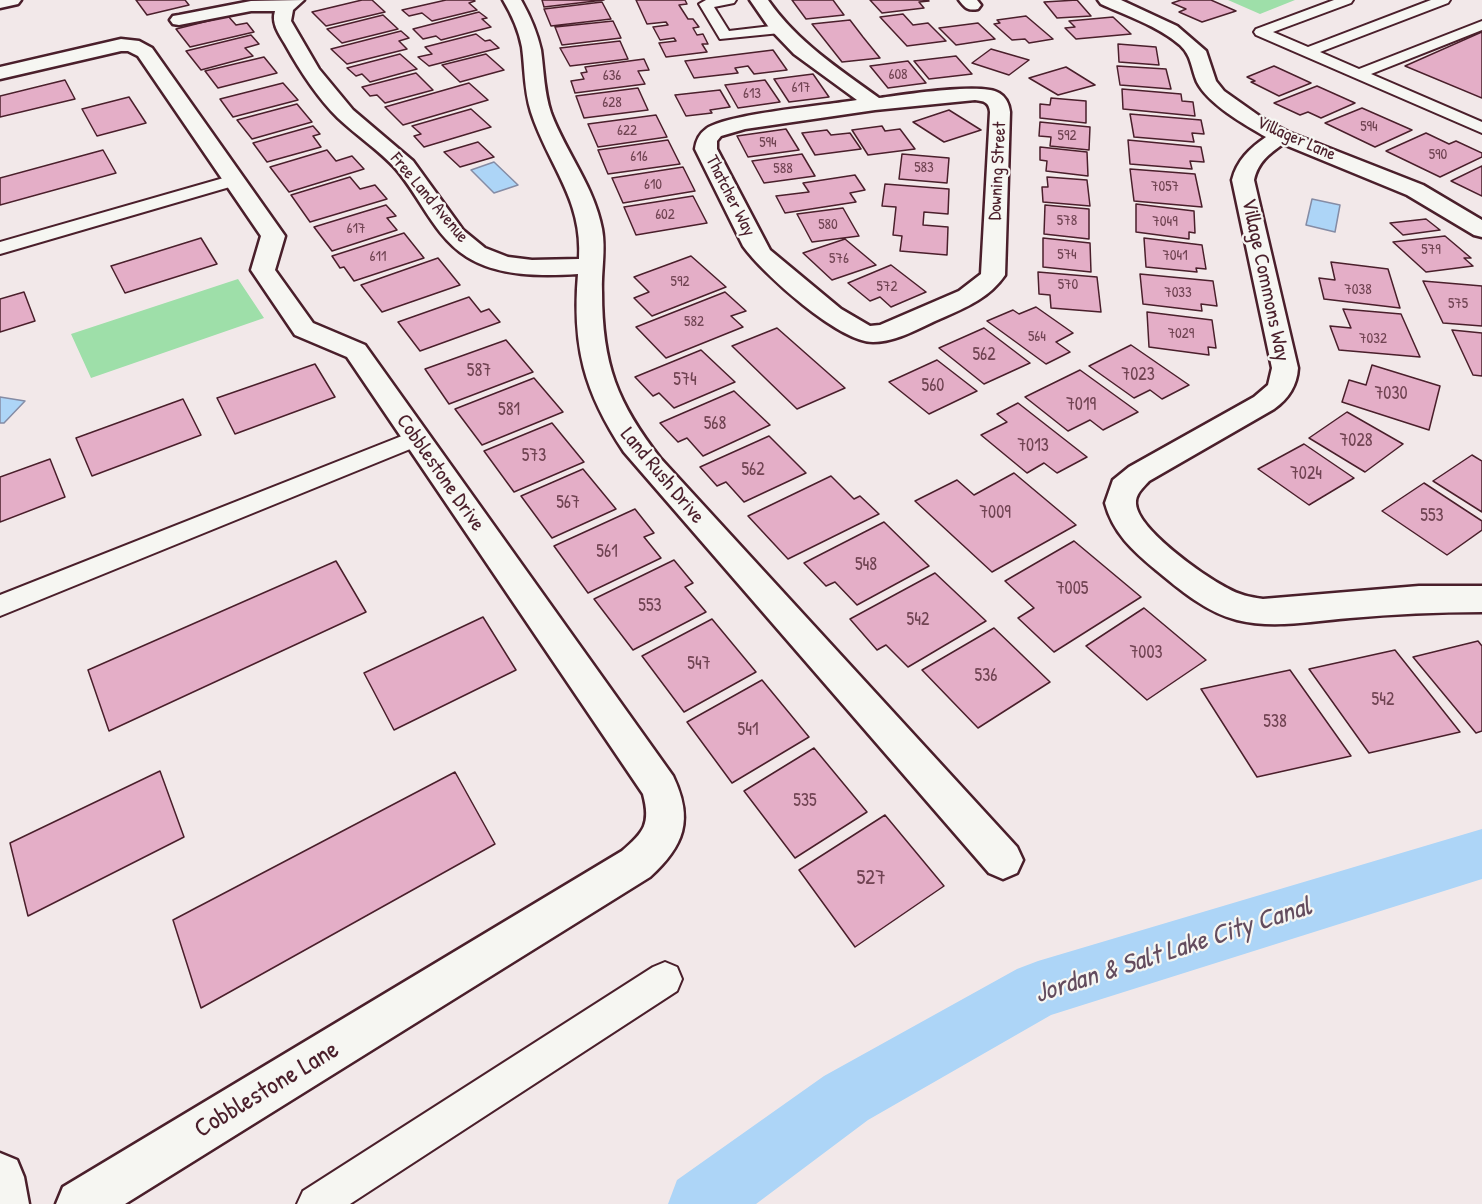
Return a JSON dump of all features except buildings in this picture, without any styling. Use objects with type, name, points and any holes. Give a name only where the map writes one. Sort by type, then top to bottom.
[{"type":"street","name":"Land Rush Drive","points":[[512,0],[525,24],[532,54],[536,97],[549,133],[588,214],[591,234],[589,266],[592,343],[597,376],[610,410],[628,439],[1003,860]]},
{"type":"street","points":[[759,0],[780,29],[801,50],[875,104]]},
{"type":"street","name":"Villager Lane","points":[[1107,0],[1171,30],[1186,41],[1199,55],[1207,82],[1217,95],[1242,114],[1281,136],[1415,190],[1482,230]]},
{"type":"street","name":"Free Land Avenue","points":[[290,3],[282,21],[312,74],[327,95],[348,116],[404,165],[455,236],[477,253],[500,262],[526,267],[589,266]]},
{"type":"street","points":[[179,20],[244,6],[290,3]]},
{"type":"street","name":"Cobblestone Drive","points":[[0,73],[109,47],[132,45],[139,48],[153,63],[273,236],[263,270],[304,329],[356,351],[660,788],[667,808],[666,830],[654,848],[636,864],[454,975]]},
{"type":"street","name":"Downing Street","points":[[869,335],[903,325],[972,294],[986,285],[993,275],[1000,112],[999,104],[991,96],[975,94],[875,104]]},
{"type":"street","name":"Thatcher Way","points":[[869,335],[839,319],[762,255],[755,246],[706,149],[707,140],[714,132],[726,126],[875,104]]},
{"type":"street","name":"Village Commons Way","points":[[1281,136],[1252,156],[1245,168],[1243,180],[1285,368],[1284,382],[1276,394],[1264,403],[1139,474],[1124,488],[1120,503],[1125,520],[1142,541],[1215,597],[1236,607],[1263,612],[1408,600],[1482,599]]},
{"type":"street","name":"Cobblestone Lane","points":[[96,1200],[454,975]]},
{"type":"street","points":[[0,1177],[5,1204]]},
{"type":"lane","points":[[729,0],[706,4],[725,36],[780,29]]},
{"type":"lane","points":[[1346,0],[1261,32],[1482,129]]},
{"type":"lane","points":[[1308,52],[1443,0]]},
{"type":"lane","points":[[1359,74],[1482,25]]},
{"type":"lane","points":[[0,248],[234,180]]},
{"type":"lane","points":[[0,606],[417,438]]},
{"type":"lane","points":[[316,1204],[665,979]]},
{"type":"green space","points":[[1228,0],[1295,0],[1260,14]]},
{"type":"green space","points":[[238,279],[264,318],[91,378],[71,334]]},
{"type":"water","points":[[494,162],[518,185],[494,193],[471,170]]},
{"type":"water","points":[[1312,199],[1340,205],[1335,232],[1306,225]]},
{"type":"water","points":[[0,397],[25,401],[4,423],[0,423]]},
{"type":"waterway","name":"Jordan & Salt Lake City Canal","points":[[701,1204],[846,1098],[1038,990],[1482,854]]}]
